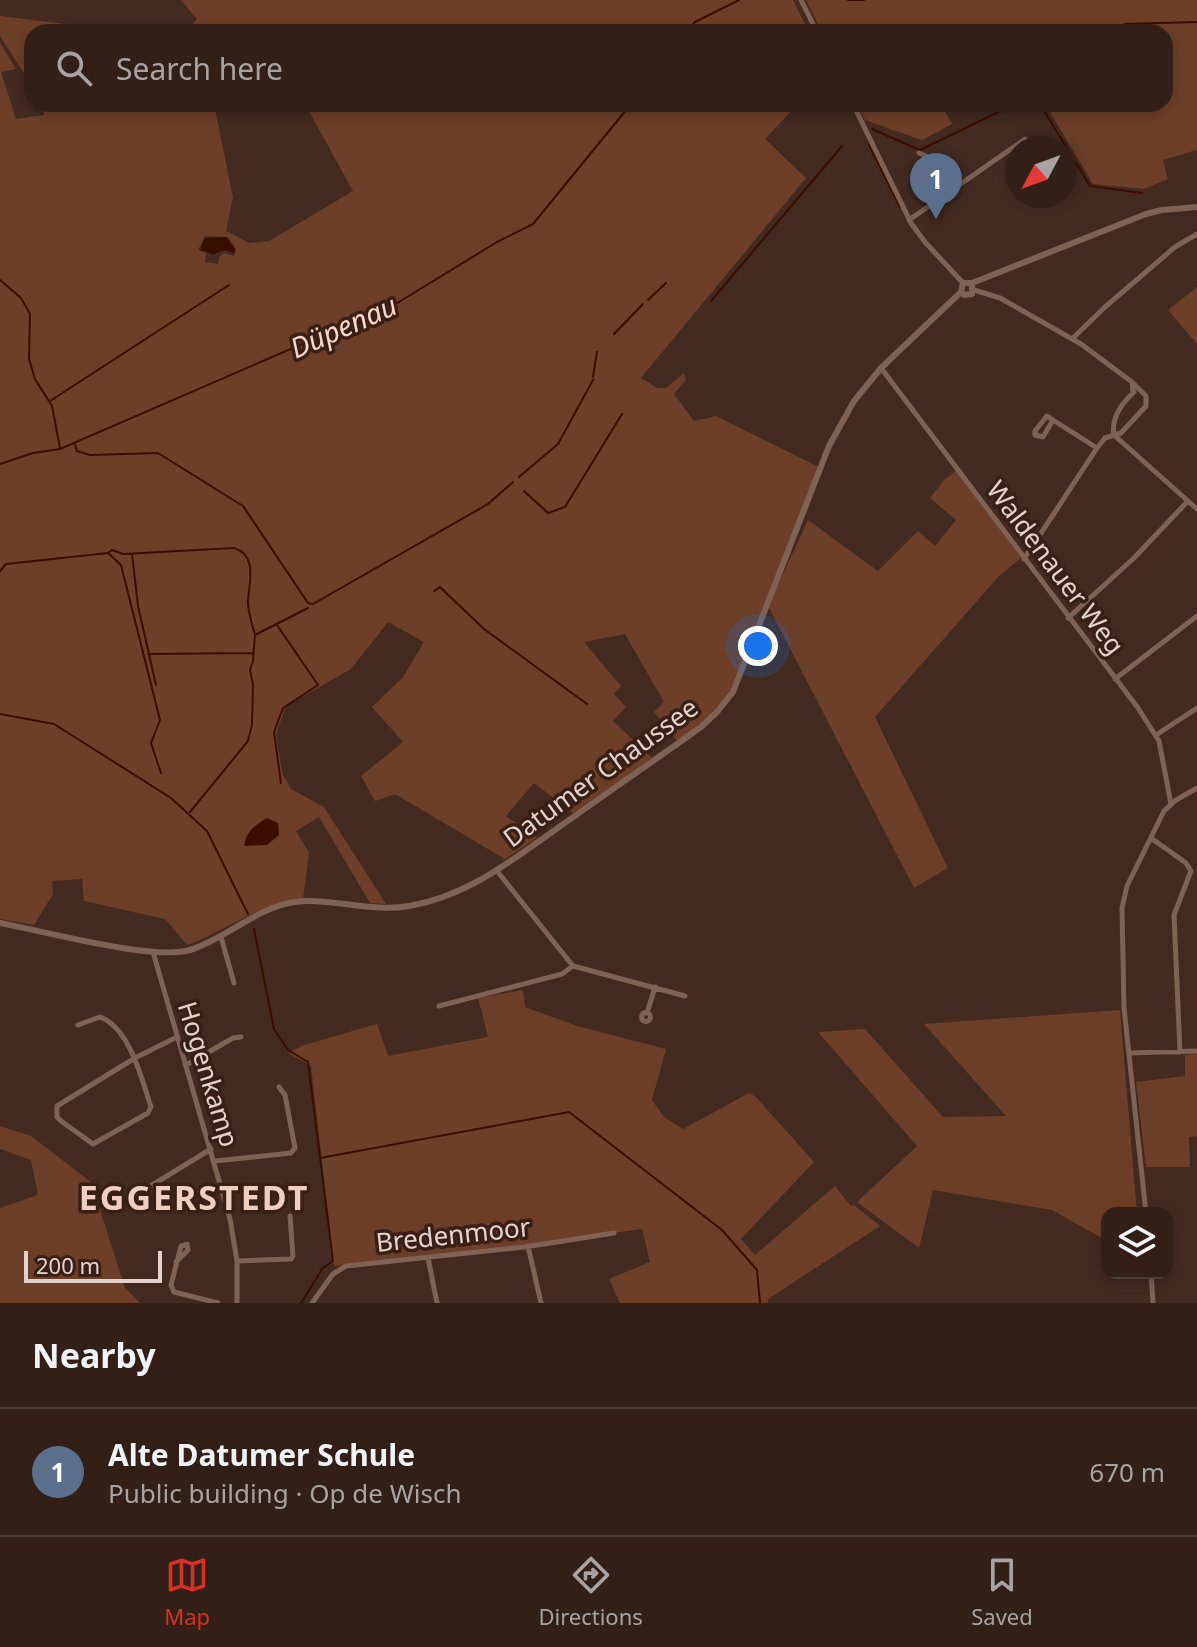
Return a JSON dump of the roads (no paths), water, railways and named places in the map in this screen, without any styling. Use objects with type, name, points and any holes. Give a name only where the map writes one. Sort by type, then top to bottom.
[{"type":"street","points":[[801,0],[813,24]]},
{"type":"street","points":[[857,112],[909,220],[963,283],[1000,298],[1072,339],[1111,364],[1133,383],[1137,392],[1146,396],[1146,406],[1121,433],[1105,438],[1097,448],[1024,559]]},
{"type":"street","points":[[919,153],[926,156],[944,196]]},
{"type":"street","points":[[909,220],[1005,155]]},
{"type":"street","points":[[963,283],[961,292],[968,295],[973,287],[1146,214],[1197,207]]},
{"type":"street","points":[[1072,339],[1175,247],[1197,234]]},
{"type":"street","name":"Datumer Chaussee","points":[[0,923],[153,952],[189,950],[221,937],[276,907],[296,902],[406,907],[446,896],[497,871],[701,727],[718,711],[733,692],[829,446],[859,394],[881,368],[961,292]]},
{"type":"street","name":"Waldenauer Weg","points":[[881,368],[1156,735],[1171,804]]},
{"type":"street","points":[[1137,392],[1117,414],[1114,435],[1197,509]]},
{"type":"street","points":[[1053,420],[1097,448]]},
{"type":"street","points":[[1068,618],[1134,558],[1188,501]]},
{"type":"street","points":[[1115,679],[1197,616]]},
{"type":"street","points":[[1156,735],[1197,708]]},
{"type":"street","points":[[1145,1207],[1124,1008],[1122,908],[1127,886],[1164,811],[1197,788]]},
{"type":"street","points":[[1151,838],[1186,863],[1191,871],[1174,915],[1180,1052]]},
{"type":"street","points":[[497,871],[573,966],[685,996]]},
{"type":"street","points":[[221,937],[234,983]]},
{"type":"street","name":"Hogenkamp","points":[[153,952],[230,1219],[237,1261],[237,1303]]},
{"type":"street","points":[[439,1006],[562,974],[573,966]]},
{"type":"street","points":[[647,1013],[655,987]]},
{"type":"street","points":[[78,1025],[95,1018],[105,1018],[132,1049],[135,1058],[151,1107],[148,1113],[93,1144],[57,1117],[57,1106],[135,1058],[177,1037]]},
{"type":"street","points":[[186,1065],[233,1038],[241,1037]]},
{"type":"street","points":[[1130,1053],[1197,1051]]},
{"type":"street","points":[[215,1161],[291,1153],[295,1148],[288,1108],[279,1087]]},
{"type":"street","points":[[128,1196],[136,1195],[211,1149]]},
{"type":"street","points":[[237,1261],[291,1259],[290,1216]]},
{"type":"street","name":"Bredenmoor","points":[[312,1303],[333,1274],[346,1266],[614,1233]]},
{"type":"street","points":[[528,1246],[541,1303]]},
{"type":"street","points":[[428,1258],[437,1303]]},
{"type":"street","points":[[176,1262],[171,1285],[174,1292],[218,1303]]},
{"type":"street","points":[[1151,1279],[1153,1303]]},
{"type":"waterway","name":"Düpenau","points":[[693,24],[739,0]]},
{"type":"waterway","name":"Düpenau","points":[[848,0],[864,0]]},
{"type":"waterway","points":[[1125,24],[1197,22]]},
{"type":"waterway","name":"Düpenau","points":[[0,464],[33,453],[60,449],[399,302],[497,242],[533,224],[624,112]]},
{"type":"waterway","points":[[872,129],[920,150],[998,112]]},
{"type":"waterway","points":[[1045,112],[1090,186],[1142,193]]},
{"type":"waterway","points":[[869,145],[900,207]]},
{"type":"waterway","points":[[711,301],[842,146]]},
{"type":"waterway","points":[[0,280],[21,298],[30,314],[29,359],[35,379],[52,406],[60,448]]},
{"type":"waterway","points":[[648,300],[666,283]]},
{"type":"waterway","points":[[50,401],[229,285]]},
{"type":"waterway","points":[[614,334],[643,304]]},
{"type":"waterway","points":[[593,377],[597,352]]},
{"type":"waterway","points":[[519,477],[558,444],[593,380]]},
{"type":"waterway","points":[[524,491],[548,513],[565,507],[622,414]]},
{"type":"waterway","points":[[75,444],[77,451],[90,455],[158,453],[243,506],[308,603],[313,604],[488,504],[513,482]]},
{"type":"waterway","points":[[0,571],[6,564],[108,553],[112,550],[123,554],[234,548],[242,552],[249,563],[248,606],[255,635]]},
{"type":"waterway","points":[[108,553],[121,565],[160,720],[151,743],[161,773]]},
{"type":"waterway","points":[[132,554],[138,606],[156,685]]},
{"type":"waterway","points":[[434,591],[440,587],[484,629],[587,704]]},
{"type":"waterway","points":[[190,812],[248,741],[252,724],[253,685],[250,670],[255,635],[308,608]]},
{"type":"waterway","points":[[277,625],[318,685],[283,708],[274,732],[281,783]]},
{"type":"waterway","points":[[148,654],[253,653]]},
{"type":"waterway","points":[[0,714],[54,724],[171,798],[207,831],[248,914]]},
{"type":"waterway","points":[[254,929],[274,1029],[288,1050],[308,1062],[333,1261],[323,1268],[301,1303]]},
{"type":"waterway","points":[[320,1158],[569,1112],[722,1230],[757,1270],[760,1303]]},
{"type":"place","name":"Alte Datumer Schule","points":[[936,219]]},
{"type":"district","name":"EGGERSTEDT","points":[[194,1197]]}]
